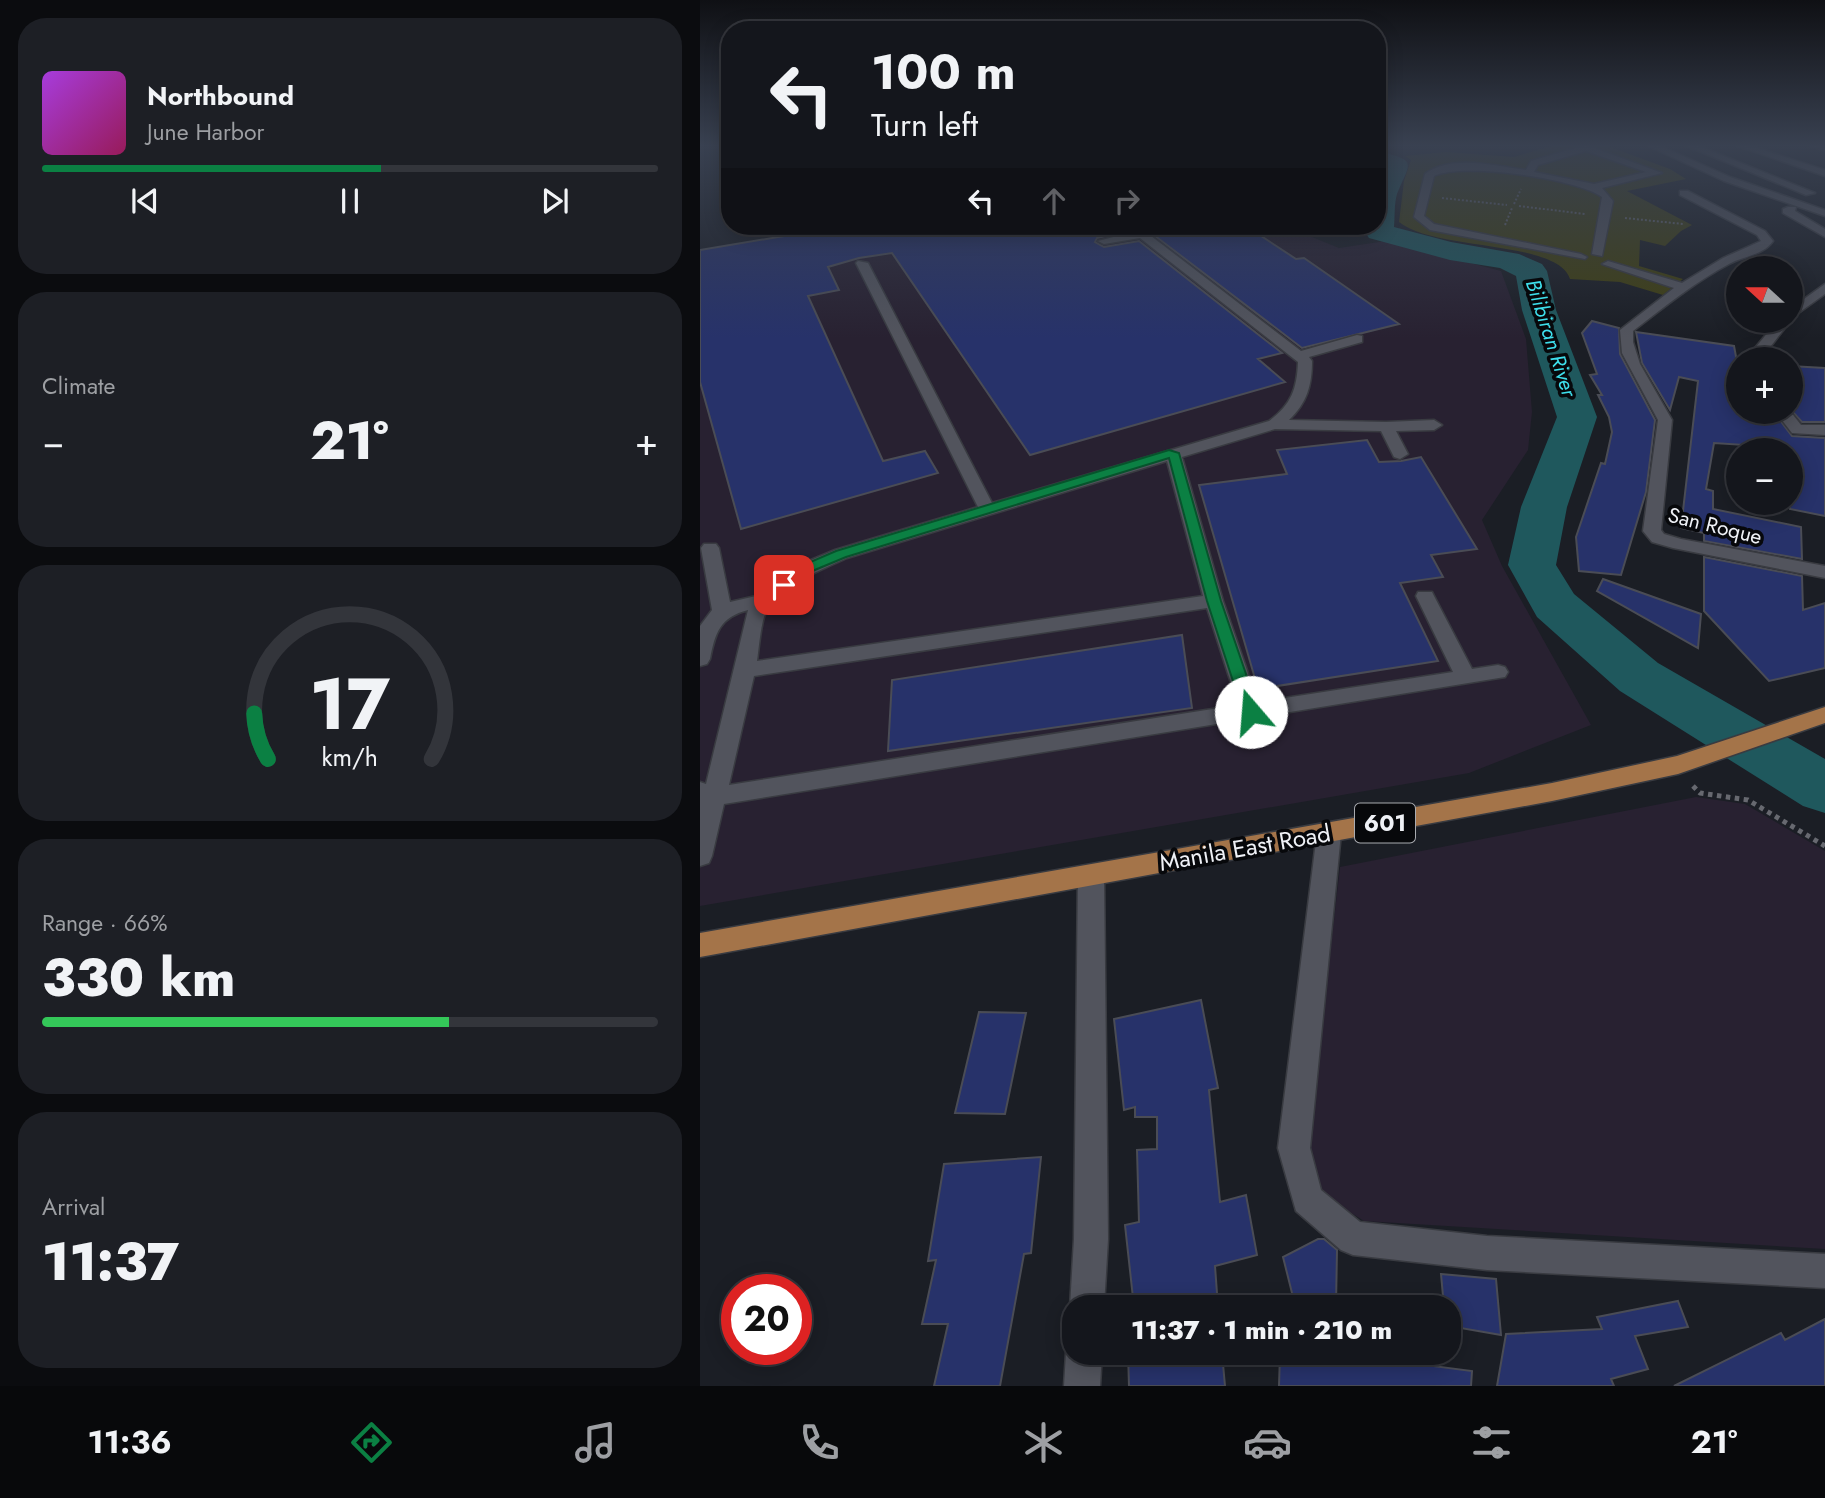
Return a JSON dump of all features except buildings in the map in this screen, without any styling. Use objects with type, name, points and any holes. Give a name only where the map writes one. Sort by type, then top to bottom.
[{"type":"main road","name":"Manila East Road","points":[[700,945],[1552,792],[1674,766],[1825,715]]},
{"type":"street","points":[[1421,209],[1419,218],[1436,229],[1581,257],[1598,254],[1607,256],[1611,260],[1608,264]]},
{"type":"street","points":[[1598,254],[1607,209]]},
{"type":"street","name":"San Roque","points":[[1714,209],[1761,233],[1767,241],[1764,246],[1727,260],[1683,287],[1627,330],[1625,341],[1629,355],[1661,406],[1665,420],[1652,531],[1658,538],[1679,544],[1825,572]]},
{"type":"street","points":[[1795,209],[1787,211],[1825,234]]},
{"type":"street","points":[[1104,241],[1122,235]]},
{"type":"street","points":[[1143,235],[1305,361],[1305,388],[1291,412],[1274,424]]},
{"type":"street","points":[[1581,257],[1590,264],[1608,264],[1683,287]]},
{"type":"street","points":[[862,263],[987,509]]},
{"type":"street","points":[[1803,305],[1825,288]]},
{"type":"street","points":[[1298,356],[1357,340]]},
{"type":"street","points":[[700,656],[708,624],[722,610],[762,601],[806,569],[841,554],[1274,424],[1386,427],[1434,425]]},
{"type":"street","points":[[1792,424],[1797,430],[1825,430]]},
{"type":"street","points":[[1386,427],[1400,454]]},
{"type":"street","points":[[1173,453],[1214,601],[1251,712]]},
{"type":"street","points":[[710,548],[722,610]]},
{"type":"street","points":[[1425,596],[1465,676]]},
{"type":"street","points":[[700,856],[708,794],[745,670],[754,618],[762,601]]},
{"type":"street","points":[[745,670],[1214,601]]},
{"type":"street","points":[[708,794],[1498,672]]},
{"type":"street","points":[[1329,832],[1294,1148],[1307,1200],[1353,1238],[1511,1255],[1825,1271]]},
{"type":"street","points":[[1088,1295],[1091,1239],[1091,876]]},
{"type":"street","points":[[1082,1386],[1083,1365]]},
{"type":"path","points":[[1674,766],[1700,793],[1748,800],[1825,846]]},
{"type":"shaded area","points":[[1401,209],[1661,209],[1692,225],[1665,246],[1640,240],[1639,266],[1683,279],[1663,295],[1620,282],[1570,279],[1561,267],[1543,258],[1520,251],[1439,238],[1399,222]]},
{"type":"shaded area","points":[[790,235],[1307,235],[1339,248],[1386,241],[1501,271],[1526,339],[1532,412],[1528,450],[1482,520],[1502,566],[1591,725],[1469,773],[700,906],[700,250]]},
{"type":"shaded area","points":[[1696,797],[1745,804],[1825,851],[1825,1249],[1364,1221],[1321,1194],[1309,1139],[1340,867]]},
{"type":"waterway","name":"Bilibiran River","points":[[1386,234],[1450,251],[1508,260],[1531,271],[1539,310],[1577,417],[1544,507],[1532,565],[1555,605],[1639,677],[1825,789]]},
{"type":"route","points":[[784,585],[806,569],[841,554],[1173,453],[1214,601],[1251,712]]}]
